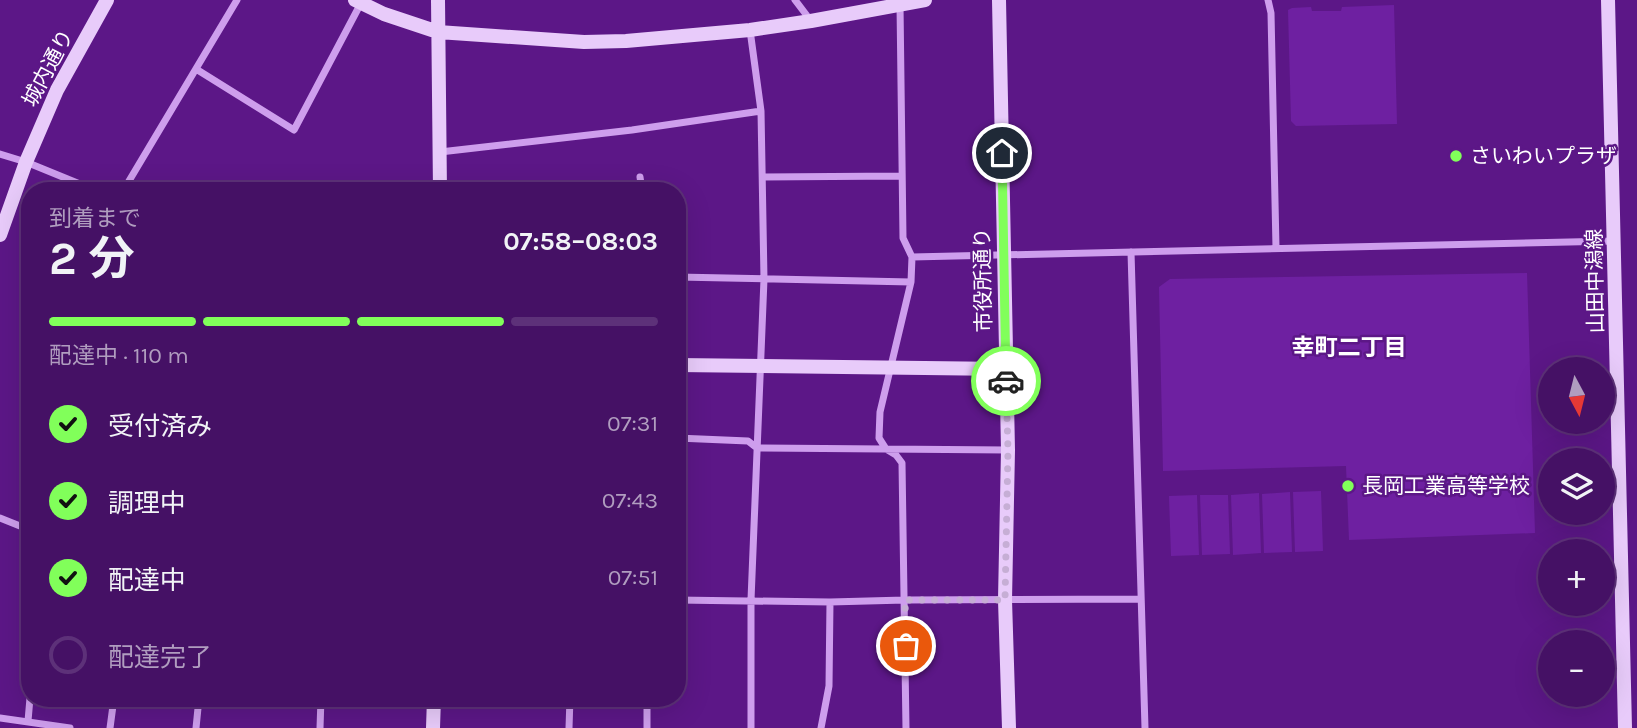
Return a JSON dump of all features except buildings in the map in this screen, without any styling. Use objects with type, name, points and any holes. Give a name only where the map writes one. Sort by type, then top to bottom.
[{"type":"street","name":"城内通り","points":[[0,235],[26,162],[57,90],[107,0]]},
{"type":"street","points":[[128,182],[237,0]]},
{"type":"street","points":[[438,0],[440,182]]},
{"type":"street","points":[[795,0],[811,21]]},
{"type":"street","points":[[196,69],[294,130],[358,1],[384,14],[438,32],[584,42],[750,30],[811,21],[866,5],[925,0]]},
{"type":"street","name":"市役所通り","points":[[999,0],[1008,450],[1005,600],[1009,728]]},
{"type":"street","points":[[1268,0],[1271,13],[1276,248]]},
{"type":"street","name":"山田中潟線","points":[[1608,0],[1625,728]]},
{"type":"street","points":[[900,4],[903,238],[912,257],[911,282],[880,412],[878,438],[902,463],[906,728]]},
{"type":"street","points":[[750,30],[761,111],[764,279],[751,600],[751,728]]},
{"type":"street","points":[[440,152],[632,130],[761,111]]},
{"type":"street","points":[[0,154],[75,182]]},
{"type":"street","points":[[763,177],[901,176]]},
{"type":"street","points":[[640,177],[641,182]]},
{"type":"street","points":[[912,257],[1615,241]]},
{"type":"street","points":[[1131,251],[1145,728]]},
{"type":"street","points":[[686,277],[911,282]]},
{"type":"street","points":[[686,365],[1005,369]]},
{"type":"street","points":[[686,438],[748,441],[757,448],[1008,450]]},
{"type":"street","points":[[0,519],[21,527]]},
{"type":"street","points":[[686,600],[830,602],[1140,598]]},
{"type":"street","points":[[821,728],[829,686],[830,602]]},
{"type":"street","points":[[110,728],[113,707]]},
{"type":"street","points":[[196,728],[198,707]]},
{"type":"street","points":[[320,728],[321,707]]},
{"type":"street","points":[[433,728],[434,707]]},
{"type":"street","points":[[569,728],[570,707]]},
{"type":"street","points":[[647,728],[648,707]]},
{"type":"street","points":[[0,718],[70,728]]},
{"type":"shaded area","points":[[1394,5],[1397,124],[1296,126],[1291,121],[1288,10],[1311,7],[1312,11],[1341,11],[1342,7]]},
{"type":"shaded area","points":[[1527,273],[1535,533],[1349,540],[1346,466],[1163,471],[1159,287],[1170,279]]},
{"type":"shaded area","points":[[1321,491],[1323,551],[1295,552],[1293,492]]},
{"type":"shaded area","points":[[1290,492],[1292,552],[1264,553],[1262,494]]},
{"type":"shaded area","points":[[1259,493],[1261,553],[1233,555],[1231,495]]},
{"type":"shaded area","points":[[1197,495],[1199,555],[1171,556],[1169,496]]},
{"type":"shaded area","points":[[1200,495],[1228,495],[1230,554],[1202,555]]},
{"type":"way so far","points":[[906,646],[905,600],[1005,600],[1008,450],[1006,381]]},
{"type":"place","name":"さいわいプラザ","points":[[1456,156]]},
{"type":"place","name":"長岡工業高等学校","points":[[1348,486]]},
{"type":"district","name":"幸町二丁目","points":[[1349,347]]},
{"type":"route","points":[[1002,153],[1006,381]]}]
